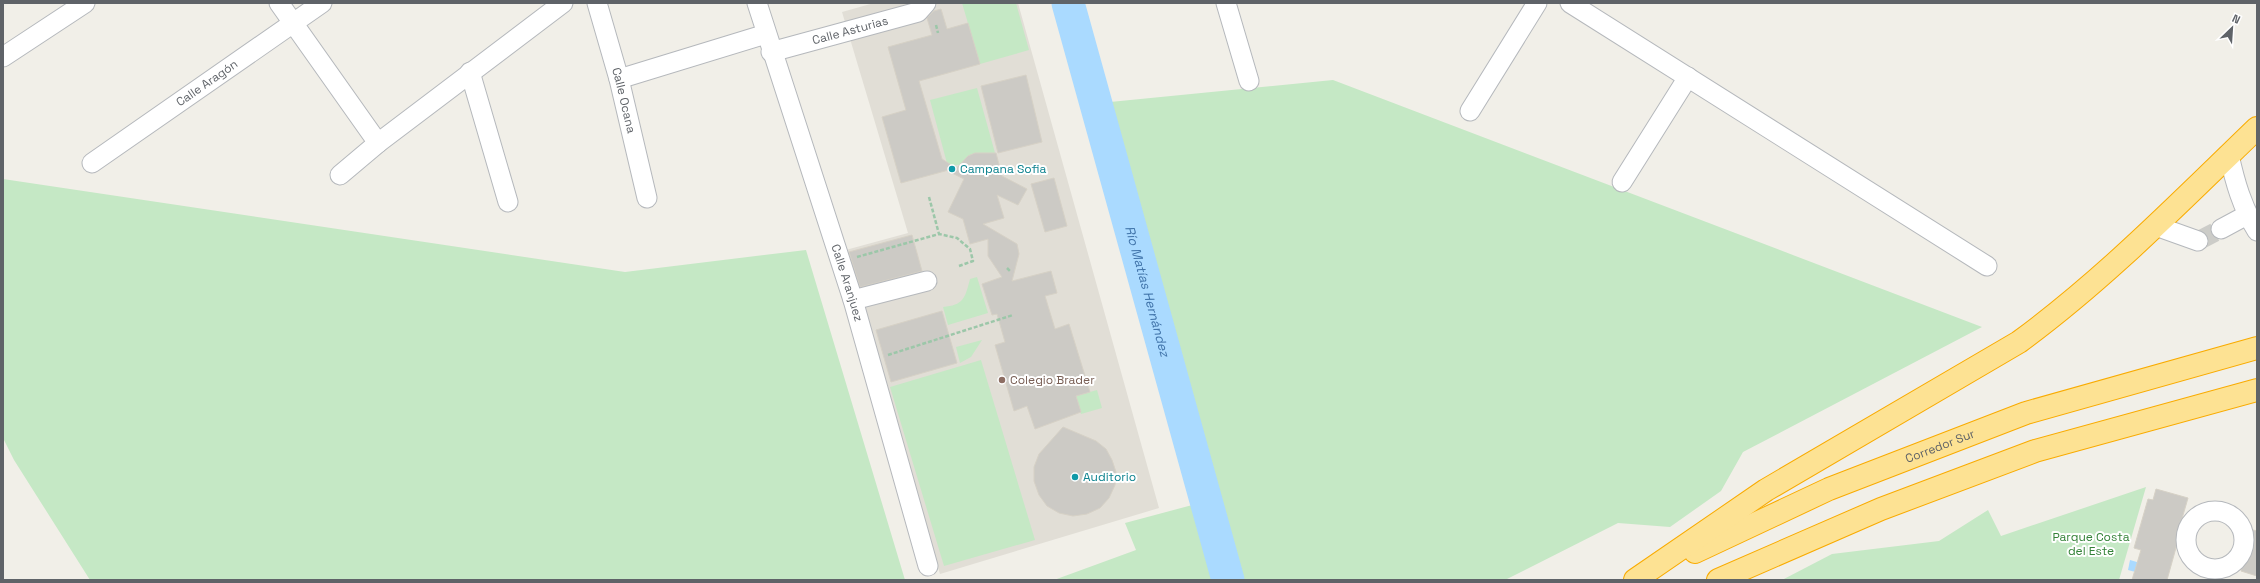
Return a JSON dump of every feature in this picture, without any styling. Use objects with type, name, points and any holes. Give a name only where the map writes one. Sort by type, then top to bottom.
[{"type":"highway","points":[[1635,580],[1766,490],[2019,342],[2057,314],[2098,280],[2257,128]]},
{"type":"highway","name":"Corredor Sur","points":[[1635,580],[1829,489],[2026,413],[2257,348]]},
{"type":"highway","points":[[1718,580],[1880,509],[2035,450],[2257,390]]},
{"type":"street","points":[[3,57],[85,3]]},
{"type":"street","points":[[279,3],[292,24],[378,143]]},
{"type":"street","name":"Calle Aragón","points":[[92,163],[322,3]]},
{"type":"street","points":[[340,175],[378,143],[470,72],[563,3]]},
{"type":"street","name":"Calle Ocana","points":[[597,3],[619,79],[647,198]]},
{"type":"street","name":"Calle Aranjuez","points":[[757,3],[771,52],[845,256],[854,300],[928,566]]},
{"type":"street","name":"Calle Asturias","points":[[771,52],[918,12],[925,7],[926,3]]},
{"type":"street","points":[[1226,3],[1249,81]]},
{"type":"street","points":[[1470,111],[1537,3]]},
{"type":"street","points":[[1570,3],[1987,266]]},
{"type":"street","points":[[619,79],[766,34]]},
{"type":"street","points":[[470,72],[508,202]]},
{"type":"street","points":[[1622,182],[1688,77]]},
{"type":"street","points":[[2221,229],[2252,223],[2236,186],[2229,155]]},
{"type":"street","points":[[2156,226],[2198,241]]},
{"type":"street","points":[[854,300],[927,281]]},
{"type":"path","points":[[936,24],[938,33]]},
{"type":"path","points":[[929,197],[939,234]]},
{"type":"path","points":[[845,256],[939,234],[957,238],[970,249],[973,261],[959,266]]},
{"type":"path","points":[[1007,268],[1011,272]]},
{"type":"path","points":[[884,356],[1013,315]]},
{"type":"shaded area","name":"Colegio Brader","points":[[874,3],[1018,3],[1159,508],[940,574],[842,251],[908,233],[842,12]]},
{"type":"green space","points":[[962,3],[1016,3],[1029,50],[980,64]]},
{"type":"green space","points":[[1333,80],[1982,327],[1743,452],[1721,491],[1670,527],[1618,523],[1505,580],[1054,580],[1136,550],[1125,523],[1211,500],[1100,103]]},
{"type":"green space","points":[[977,88],[995,153],[975,153],[968,156],[963,164],[948,167],[930,100]]},
{"type":"green space","points":[[3,179],[625,272],[806,250],[905,580],[90,580],[14,460],[3,438]]},
{"type":"green space","points":[[977,277],[988,313],[948,325],[943,307],[959,303],[965,296],[970,279]]},
{"type":"green space","points":[[982,340],[971,357],[960,363],[956,347]]},
{"type":"green space","points":[[981,360],[1035,540],[944,566],[890,387]]},
{"type":"green space","points":[[1097,390],[1102,408],[1081,414],[1076,396]]},
{"type":"green space","name":"Parque Costa del Este","points":[[2146,487],[2119,580],[1782,580],[1832,554],[1939,541],[1988,510],[2001,536]]},
{"type":"water","points":[[2130,560],[2157,568],[2154,577],[2128,570]]},
{"type":"building","points":[[941,9],[947,29],[968,23],[980,64],[919,81],[942,159],[956,168],[901,183],[882,117],[906,110],[888,47],[932,35],[927,18],[934,11]]},
{"type":"building","points":[[1026,75],[1042,142],[998,153],[981,86]]},
{"type":"building","points":[[975,153],[996,153],[1002,176],[1027,189],[1018,205],[997,195],[1004,218],[983,224],[1017,244],[1019,254],[1012,281],[1051,271],[1057,293],[1045,296],[1055,329],[1069,324],[1090,392],[1076,396],[1081,412],[1035,429],[1027,406],[1014,411],[995,345],[1005,342],[997,314],[992,315],[982,284],[1002,277],[988,256],[988,239],[970,244],[963,219],[948,212],[964,179],[952,173],[968,156]]},
{"type":"building","points":[[1054,178],[1067,226],[1045,232],[1031,184]]},
{"type":"building","points":[[912,235],[922,271],[860,287],[849,252]]},
{"type":"building","points":[[942,311],[957,363],[891,382],[876,330]]},
{"type":"building","name":"Auditorio","points":[[1063,427],[1096,441],[1106,449],[1116,472],[1115,485],[1109,498],[1100,508],[1087,514],[1073,516],[1059,513],[1047,506],[1039,495],[1034,481],[1034,467],[1039,454]]},
{"type":"building","points":[[2156,489],[2188,498],[2177,536],[2179,537],[2167,580],[2132,580],[2141,550],[2134,548],[2148,499],[2153,500]]},
{"type":"building","points":[[2253,530],[2257,531],[2257,576],[2241,571]]},
{"type":"waterway","name":"Río Matías Hernández","points":[[1068,3],[1228,580]]},
{"type":"tunnel","points":[[2198,241],[2221,229]]},
{"type":"place","name":"Campana Sofia","points":[[952,169]]},
{"type":"place","name":"Colegio Brader","points":[[1002,380]]},
{"type":"place","name":"Auditorio","points":[[1075,477]]}]
